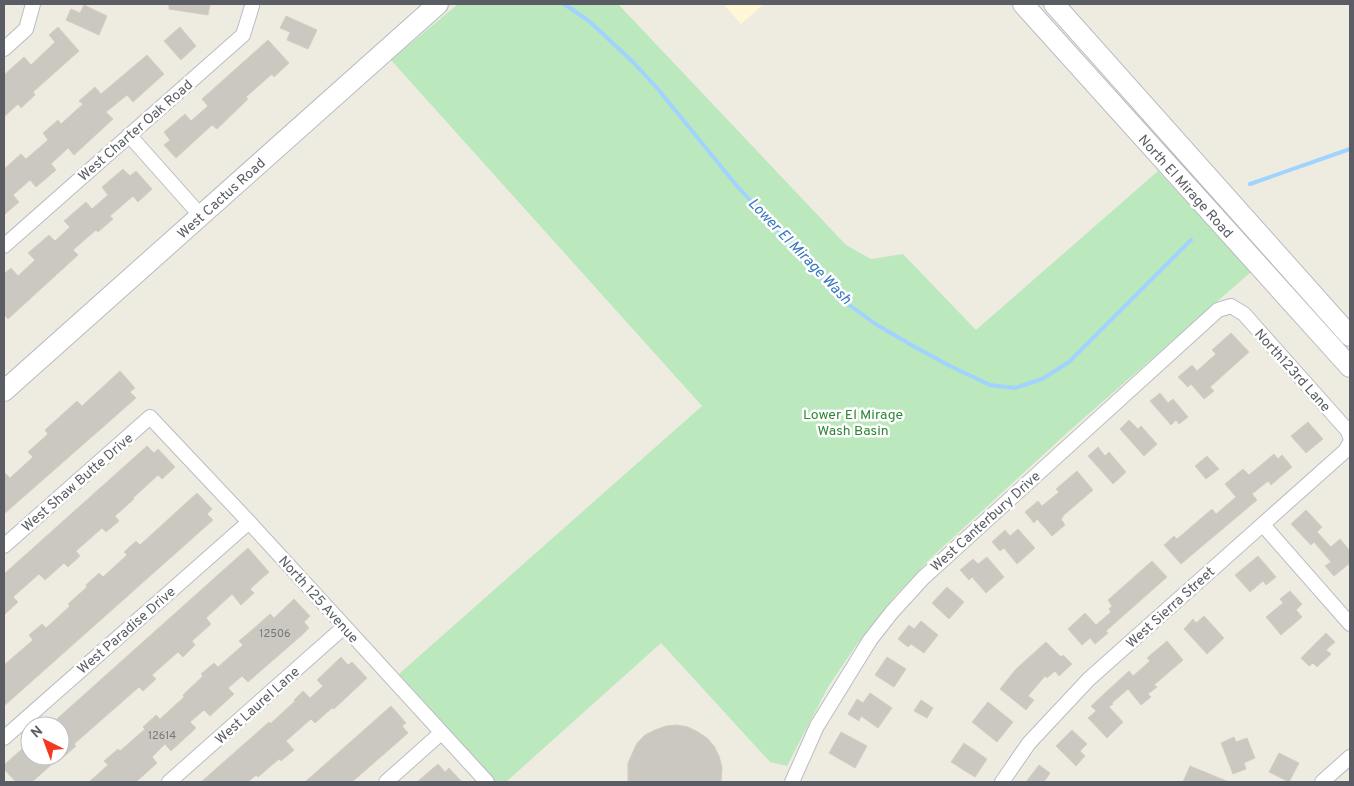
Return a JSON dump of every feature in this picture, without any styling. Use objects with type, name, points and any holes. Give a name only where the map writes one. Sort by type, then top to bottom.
[{"type":"main road","name":"West Cactus Road","points":[[4,391],[438,4]]},
{"type":"main road","name":"North El Mirage Road","points":[[1022,4],[1350,367]]},
{"type":"main road","name":"North El Mirage Road","points":[[1054,4],[1350,336]]},
{"type":"street","points":[[4,49],[26,29],[33,4]]},
{"type":"street","name":"West Charter Oak Road","points":[[4,246],[243,35],[252,6]]},
{"type":"street","points":[[129,135],[200,216]]},
{"type":"street","name":"North123rd Lane","points":[[1232,306],[1244,314],[1348,431],[1350,437]]},
{"type":"street","name":"West Canterbury Drive","points":[[792,782],[817,726],[870,640],[923,578],[1218,310],[1232,306]]},
{"type":"street","name":"North 125 Avenue","points":[[150,417],[249,522],[487,782]]},
{"type":"street","name":"West Shaw Butte Drive","points":[[4,546],[150,417]]},
{"type":"street","name":"West Sierra Street","points":[[1002,782],[1029,743],[1089,679],[1345,451],[1350,443]]},
{"type":"street","name":"West Paradise Drive","points":[[4,738],[249,522]]},
{"type":"street","points":[[1263,525],[1350,624]]},
{"type":"street","name":"West Laurel Lane","points":[[169,782],[344,627]]},
{"type":"street","points":[[386,782],[442,733]]},
{"type":"street","points":[[1322,782],[1350,757]]},
{"type":"shaded area","points":[[723,4],[764,4],[741,24]]},
{"type":"green space","name":"Lower El Mirage Wash Basin","points":[[458,4],[618,4],[846,245],[871,259],[903,254],[976,330],[1158,171],[1251,272],[1068,432],[932,557],[894,597],[855,647],[828,687],[787,766],[770,762],[661,643],[506,782],[496,782],[399,674],[702,406],[391,60]]},
{"type":"building","points":[[169,4],[210,4],[208,15],[169,9]]},
{"type":"building","points":[[84,5],[107,16],[99,35],[66,20],[71,9],[80,13]]},
{"type":"building","points":[[286,16],[317,30],[308,49],[287,40],[290,32],[280,28]]},
{"type":"building","points":[[58,27],[79,51],[33,92],[35,95],[21,108],[18,104],[4,117],[4,75],[24,57],[31,65],[55,42],[49,35]]},
{"type":"building","points":[[180,27],[196,46],[181,60],[164,41]]},
{"type":"building","points":[[268,40],[289,63],[274,77],[272,74],[246,97],[248,99],[217,129],[212,125],[176,158],[164,145],[170,140],[164,132],[185,114],[191,121],[208,106],[202,99]]},
{"type":"building","points":[[147,55],[164,74],[133,102],[127,95],[106,112],[113,119],[74,155],[68,148],[51,164],[56,170],[36,187],[30,180],[13,195],[19,202],[4,215],[4,169],[21,154],[26,159],[48,140],[43,133],[58,120],[61,124],[83,104],[79,101],[95,87],[101,94]]},
{"type":"building","points":[[123,169],[130,176],[136,171],[152,189],[138,202],[133,196],[110,216],[113,219],[98,232],[96,230],[73,250],[78,255],[8,319],[4,314],[4,274],[11,268],[18,276],[35,260],[28,253],[49,235],[55,241],[70,227],[64,221],[86,202],[92,209],[108,195],[102,187]]},
{"type":"building","points":[[1231,333],[1249,352],[1210,387],[1214,391],[1204,399],[1191,384],[1188,387],[1178,377],[1192,365],[1197,371],[1216,354],[1212,350]]},
{"type":"building","points":[[120,371],[135,388],[130,392],[136,398],[4,514],[4,472],[10,478],[33,457],[28,452],[48,434],[45,430],[77,401],[82,406]]},
{"type":"building","points":[[1160,393],[1168,403],[1173,399],[1188,417],[1179,424],[1176,420],[1171,425],[1150,401]]},
{"type":"building","points":[[1129,420],[1138,429],[1141,426],[1157,444],[1144,456],[1120,429]]},
{"type":"building","points":[[1308,422],[1323,439],[1306,453],[1291,436]]},
{"type":"building","points":[[147,446],[154,453],[158,449],[175,467],[162,479],[158,475],[133,498],[115,516],[119,521],[106,532],[102,528],[76,551],[80,556],[68,567],[64,563],[45,580],[39,574],[13,597],[18,602],[4,615],[4,574]]},
{"type":"building","points":[[1098,447],[1105,456],[1109,452],[1126,472],[1113,484],[1088,456]]},
{"type":"building","points":[[1274,454],[1278,459],[1282,455],[1292,467],[1271,485],[1268,481],[1252,494],[1257,500],[1181,564],[1164,545],[1174,536],[1177,539],[1212,509],[1216,514],[1236,497],[1225,484],[1243,469],[1249,475]]},
{"type":"building","points":[[1207,456],[1219,469],[1206,479],[1195,466]]},
{"type":"building","points":[[1077,471],[1093,490],[1064,515],[1061,519],[1065,525],[1052,536],[1037,519],[1034,523],[1025,512],[1038,501],[1042,506],[1059,492],[1056,489]]},
{"type":"building","points":[[197,493],[212,509],[207,514],[213,520],[4,706],[4,665],[33,640],[29,635],[42,624],[46,628],[70,606],[68,604],[99,573],[103,577],[127,555],[124,552],[136,541],[140,545]]},
{"type":"building","points":[[1306,510],[1322,527],[1317,532],[1331,547],[1340,539],[1350,551],[1350,563],[1334,576],[1325,566],[1331,562],[1314,542],[1311,545],[1291,524]]},
{"type":"building","points":[[1018,529],[1035,548],[1017,564],[1004,548],[1000,551],[992,542],[1005,530],[1010,536]]},
{"type":"building","points":[[248,548],[269,572],[250,589],[254,593],[241,605],[232,594],[206,618],[211,624],[192,641],[195,645],[183,657],[178,652],[152,675],[156,679],[143,691],[139,687],[74,744],[76,746],[70,751],[70,716],[60,716]]},
{"type":"building","points":[[1258,556],[1276,577],[1266,585],[1263,581],[1250,592],[1235,575]]},
{"type":"building","points":[[987,557],[1004,577],[986,593],[972,577],[969,580],[960,570],[973,559],[978,564]]},
{"type":"building","points":[[1152,561],[1167,577],[1106,631],[1108,633],[1095,644],[1090,638],[1082,645],[1068,629],[1085,613],[1096,625],[1111,612],[1109,609],[1112,606],[1108,600]]},
{"type":"building","points":[[947,587],[964,602],[949,619],[932,603]]},
{"type":"building","points":[[1290,591],[1302,604],[1296,610],[1302,617],[1281,635],[1266,617],[1283,603],[1280,599]]},
{"type":"building","points":[[294,599],[310,616],[304,622],[309,628],[302,635],[248,682],[242,676],[228,688],[234,694],[210,716],[204,710],[190,722],[196,728],[171,751],[165,744],[152,757],[157,763],[136,782],[89,782],[108,765],[104,761],[118,749],[120,751],[145,729],[143,727],[156,715],[160,719],[184,697],[183,695],[203,676],[201,674],[214,663],[218,667],[243,645],[239,641],[270,614],[274,618]]},
{"type":"building","points":[[1204,616],[1224,638],[1207,654],[1184,629],[1193,619],[1196,623]]},
{"type":"building","points":[[921,621],[938,635],[924,653],[911,644],[908,647],[898,639],[909,625],[914,629]]},
{"type":"building","points":[[1326,633],[1335,642],[1326,650],[1331,654],[1317,667],[1313,663],[1309,666],[1301,658]]},
{"type":"building","points":[[1167,641],[1183,660],[1154,685],[1157,687],[1148,694],[1151,697],[1141,705],[1128,689],[1112,703],[1109,707],[1123,722],[1107,738],[1088,718],[1096,711],[1091,706],[1129,671],[1133,676],[1150,661],[1147,658]]},
{"type":"building","points":[[1046,642],[1061,657],[1063,655],[1072,664],[1059,676],[1055,671],[1047,678],[1045,676],[1028,696],[1034,700],[1026,710],[1000,689],[1016,669]]},
{"type":"building","points":[[341,657],[348,665],[352,662],[367,678],[334,709],[332,708],[315,723],[311,719],[286,741],[294,750],[281,761],[279,759],[258,777],[256,775],[248,782],[201,782],[269,722],[270,724],[303,691],[310,698],[323,686],[317,680]]},
{"type":"building","points":[[887,657],[906,669],[894,687],[875,675]]},
{"type":"building","points":[[870,693],[892,708],[878,728],[861,716],[859,721],[848,714],[857,699],[863,703]]},
{"type":"building","points":[[921,700],[933,708],[927,718],[914,711]]},
{"type":"building","points":[[988,702],[1013,722],[997,742],[972,722]]},
{"type":"building","points":[[391,706],[406,723],[402,726],[408,733],[399,741],[352,782],[305,782]]},
{"type":"building","points":[[677,725],[688,727],[698,732],[714,746],[722,767],[721,782],[628,782],[628,763],[637,743],[645,735],[655,730]]},
{"type":"building","points":[[1072,730],[1087,744],[1080,751],[1085,756],[1076,766],[1056,746]]},
{"type":"building","points":[[841,732],[867,746],[855,768],[829,753]]},
{"type":"building","points":[[1234,737],[1236,742],[1247,738],[1255,758],[1244,763],[1246,769],[1233,774],[1221,743]]},
{"type":"building","points":[[964,743],[987,759],[975,777],[951,762]]},
{"type":"building","points":[[20,751],[20,766],[50,766],[32,782],[16,782],[4,769],[4,765]]},
{"type":"building","points":[[1279,753],[1299,763],[1289,782],[1269,772]]},
{"type":"building","points":[[438,764],[445,772],[449,768],[462,782],[417,782]]},
{"type":"building","points":[[1039,765],[1050,773],[1044,782],[1026,782]]},
{"type":"building","points":[[1190,766],[1229,782],[1183,782]]},
{"type":"waterway","name":"Lower El Mirage Wash","points":[[564,4],[589,21],[634,63],[657,88],[737,186],[845,302],[877,325],[915,347],[990,385],[1015,388],[1042,379],[1069,362],[1191,240]]},
{"type":"waterway","name":"Lower El Mirage Wash","points":[[1250,184],[1350,149]]}]
